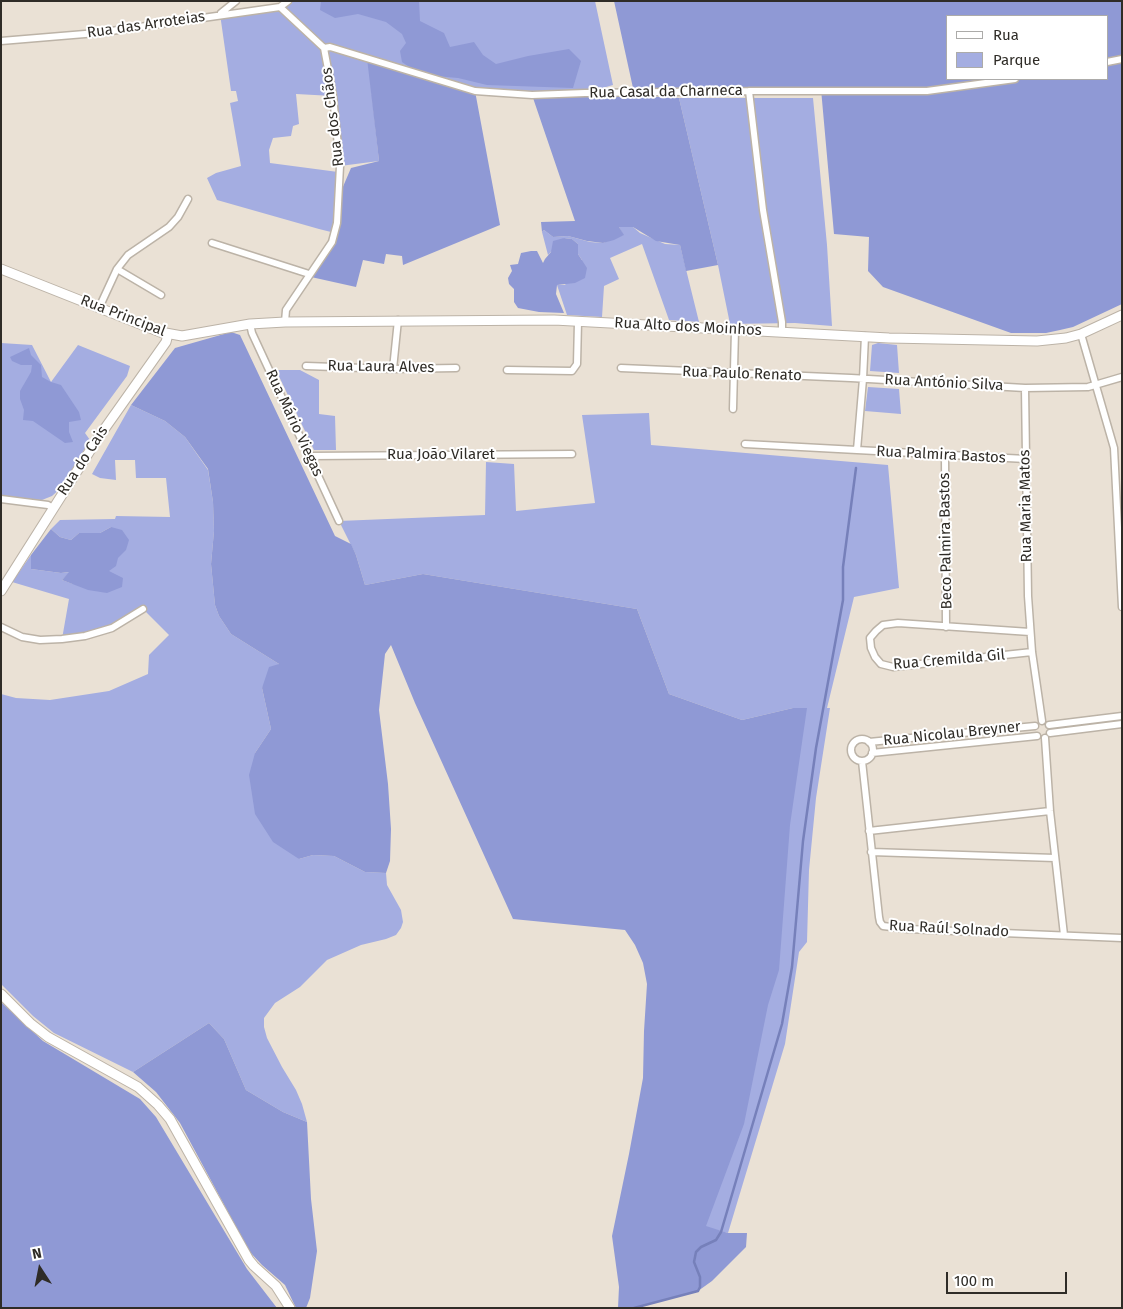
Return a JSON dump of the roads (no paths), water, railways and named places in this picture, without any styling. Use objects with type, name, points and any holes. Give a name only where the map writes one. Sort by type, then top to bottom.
[{"type":"street","points":[[218,15],[236,1]]},
{"type":"street","name":"Rua das Arroteias","points":[[1,41],[97,33],[278,5],[288,1]]},
{"type":"street","name":"Rua dos Chãos","points":[[278,5],[324,48],[333,96],[340,166],[337,223],[332,242],[308,274],[286,310],[285,322]]},
{"type":"street","name":"Rua Casal da Charneca","points":[[324,48],[330,47],[475,91],[532,95],[749,91],[927,91],[1008,80]]},
{"type":"street","points":[[1108,62],[1122,59]]},
{"type":"street","points":[[749,91],[763,210],[782,322],[782,332]]},
{"type":"street","points":[[99,308],[117,269],[128,255],[169,227],[178,217],[188,200]]},
{"type":"street","points":[[212,243],[308,274]]},
{"type":"street","name":"Rua Principal","points":[[1,269],[168,334],[194,334],[250,324]]},
{"type":"street","points":[[117,269],[162,295]]},
{"type":"street","name":"Rua Alto dos Moinhos","points":[[250,324],[398,320],[578,322],[865,336],[1037,341],[1081,334],[1122,315]]},
{"type":"street","points":[[393,369],[398,320]]},
{"type":"street","points":[[507,370],[572,371],[577,364],[578,322]]},
{"type":"street","name":"Rua Mário Viegas","points":[[250,324],[339,521]]},
{"type":"street","points":[[732,409],[735,330]]},
{"type":"street","name":"Rua do Cais","points":[[1,591],[98,438],[166,342],[168,334]]},
{"type":"street","points":[[1081,334],[1114,448],[1122,607]]},
{"type":"street","points":[[856,450],[864,379],[865,336]]},
{"type":"street","name":"Rua Laura Alves","points":[[306,366],[393,369],[456,368]]},
{"type":"street","name":"Rua Paulo Renato","points":[[622,368],[864,379]]},
{"type":"street","points":[[1026,388],[1088,388],[1122,377]]},
{"type":"street","name":"Rua António Silva","points":[[864,379],[1026,388]]},
{"type":"street","name":"Rua Maria Matos","points":[[1026,388],[1028,596],[1032,652],[1042,721]]},
{"type":"street","name":"Rua Palmira Bastos","points":[[745,444],[1026,459]]},
{"type":"street","name":"Rua João Vilaret","points":[[310,456],[572,454]]},
{"type":"street","name":"Beco Palmira Bastos","points":[[945,455],[946,627]]},
{"type":"street","points":[[1,499],[48,505],[53,508]]},
{"type":"street","points":[[1,627],[22,637],[40,640],[62,639],[85,636],[112,628],[143,609]]},
{"type":"street","name":"Rua Cremilda Gil","points":[[1030,632],[898,623],[883,625],[870,638],[871,648],[875,657],[881,664],[893,667],[1032,652]]},
{"type":"street","points":[[1044,738],[1037,736],[1034,731],[1035,726],[1042,721],[1049,724],[1122,716]]},
{"type":"street","points":[[1049,724],[1050,732]]},
{"type":"street","points":[[1064,935],[1044,738],[1050,732],[1122,724]]},
{"type":"street","name":"Rua Nicolau Breyner","points":[[869,742],[1035,726]]},
{"type":"street","name":"Rua Nicolau Breyner","points":[[872,753],[1037,736]]},
{"type":"street","points":[[859,740],[866,740],[872,747],[872,753],[869,759],[862,761],[853,757],[851,747],[859,740]]},
{"type":"street","name":"Rua Raúl Solnado","points":[[862,761],[879,917],[880,922],[884,926],[908,929],[1122,938]]},
{"type":"street","points":[[869,831],[1050,811]]},
{"type":"street","points":[[871,852],[1055,858]]},
{"type":"street","points":[[1,994],[30,1023],[48,1037],[138,1087],[158,1105],[170,1119],[249,1260],[276,1286],[290,1308]]},
{"type":"waterway","points":[[634,1308],[698,1291],[700,1277],[694,1262],[696,1252],[701,1247],[716,1240],[721,1232],[782,1024],[792,967],[803,841],[816,748],[843,600],[843,567],[856,468]]}]
